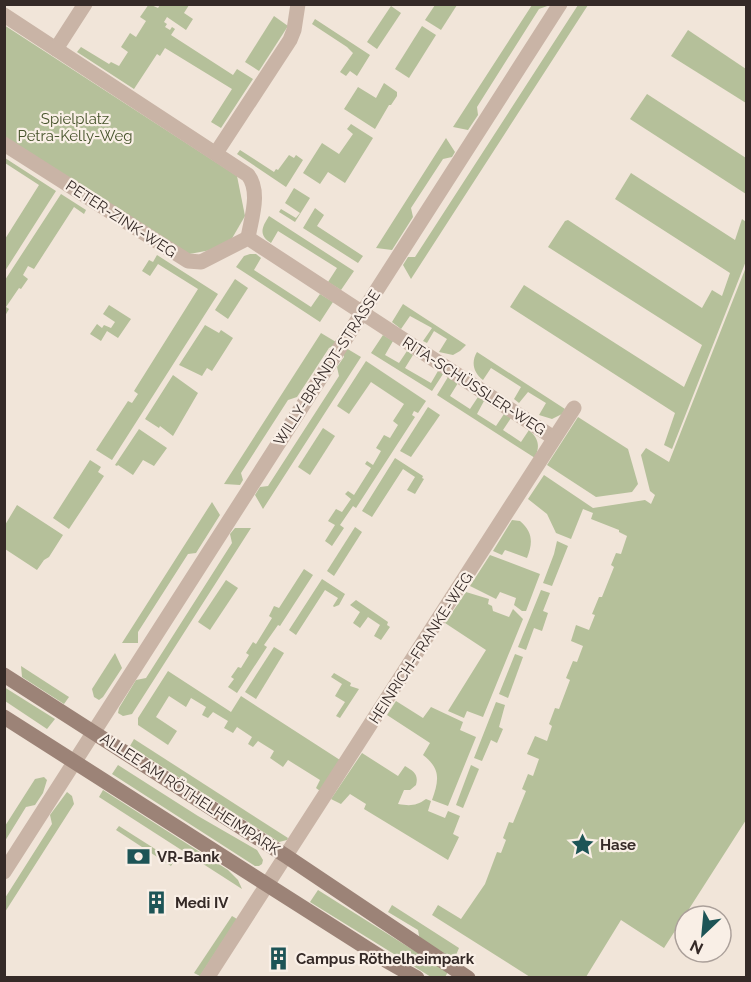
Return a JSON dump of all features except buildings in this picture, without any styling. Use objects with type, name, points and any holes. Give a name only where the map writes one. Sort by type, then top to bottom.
[{"type":"street","points":[[56,49],[85,4]]},
{"type":"street","points":[[216,153],[290,40],[295,26],[298,4]]},
{"type":"street","name":"WILLY-BRANDT-STRASSE","points":[[94,732],[560,4]]},
{"type":"street","points":[[4,15],[248,175],[253,181],[254,196],[248,238],[362,313]]},
{"type":"street","name":"PETER-ZINK-WEG","points":[[4,144],[188,261],[201,262],[248,238]]},
{"type":"street","name":"RITA-SCHÜSSLER-WEG","points":[[362,313],[554,438],[574,408]]},
{"type":"street","name":"HEINRICH-FRANKE-WEG","points":[[286,856],[554,438]]},
{"type":"street","name":"ALLEE AM RÖTHELHEIMPARK","points":[[4,675],[286,856],[468,978]]},
{"type":"street","points":[[4,717],[417,978]]},
{"type":"street","name":"ALLEE AM RÖTHELHEIMPARK","points":[[4,872],[94,732]]},
{"type":"street","name":"ALLEE AM RÖTHELHEIMPARK","points":[[207,978],[286,856]]},
{"type":"green space","points":[[149,4],[158,8],[160,5],[189,5],[184,13],[193,19],[186,30],[167,17],[164,22],[167,24],[165,27],[170,30],[172,27],[175,29],[171,35],[233,75],[237,69],[253,79],[221,128],[211,122],[232,89],[165,48],[160,56],[157,54],[134,89],[77,52],[81,47],[109,64],[111,62],[119,66],[128,52],[121,47],[130,33],[136,37],[146,21],[140,17]]},
{"type":"green space","points":[[435,5],[457,5],[441,30],[425,20]]},
{"type":"green space","points":[[532,5],[550,5],[539,9],[477,107],[478,115],[468,130],[453,127]]},
{"type":"green space","points":[[578,5],[588,5],[411,279],[403,265],[408,257],[415,257]]},
{"type":"green space","points":[[391,6],[401,13],[377,49],[367,42]]},
{"type":"green space","points":[[274,16],[288,26],[259,71],[245,62]]},
{"type":"green space","points":[[315,19],[370,55],[357,76],[350,71],[346,76],[340,72],[353,53],[312,24]]},
{"type":"green space","name":"Spielplatz Petra-Kelly-Weg","points":[[4,25],[237,176],[245,216],[227,247],[184,255],[5,139]]},
{"type":"green space","points":[[422,26],[436,35],[409,78],[395,69]]},
{"type":"green space","points":[[688,30],[746,69],[746,103],[671,56]]},
{"type":"green space","points":[[384,83],[397,92],[397,96],[375,129],[344,109],[358,87],[376,98]]},
{"type":"green space","points":[[647,94],[746,158],[746,194],[630,119]]},
{"type":"green space","points":[[351,124],[373,138],[345,183],[328,172],[320,184],[303,173],[322,143],[339,154],[353,134],[347,129]]},
{"type":"green space","points":[[446,138],[455,152],[452,157],[443,159],[411,208],[413,217],[392,250],[376,248]]},
{"type":"green space","points":[[240,150],[274,172],[289,155],[294,158],[296,155],[303,160],[286,187],[237,154]]},
{"type":"green space","points":[[5,158],[56,191],[5,271],[5,239],[39,185],[5,163]]},
{"type":"green space","points":[[631,173],[735,240],[742,219],[746,222],[746,261],[672,449],[664,445],[675,413],[510,307],[524,285],[684,387],[702,345],[548,247],[565,221],[568,220],[702,308],[712,290],[722,296],[730,273],[615,199]]},
{"type":"green space","points":[[294,188],[310,198],[295,222],[279,212],[281,209],[296,218],[300,213],[285,203]]},
{"type":"green space","points":[[61,194],[86,210],[84,214],[74,207],[34,269],[28,266],[23,275],[28,279],[6,307],[9,309],[5,316],[5,280]]},
{"type":"green space","points":[[315,208],[324,215],[317,226],[363,256],[358,263],[303,228]]},
{"type":"green space","points":[[269,216],[354,271],[341,290],[328,282],[337,268],[278,231],[271,243],[264,237],[262,231]]},
{"type":"green space","points":[[256,254],[261,258],[254,270],[311,307],[320,294],[333,302],[320,322],[236,267],[244,256]]},
{"type":"green space","points":[[157,255],[218,294],[112,460],[96,450],[128,401],[132,403],[138,394],[134,391],[198,289],[158,264],[150,276],[142,271],[149,260],[153,262]]},
{"type":"green space","points":[[746,267],[746,820],[692,904],[673,904],[673,934],[664,948],[621,920],[586,977],[530,977],[432,915],[438,905],[461,919],[485,884],[497,852],[501,853],[506,840],[503,838],[509,822],[513,823],[526,791],[522,789],[528,774],[533,776],[539,759],[527,754],[535,736],[547,741],[552,726],[549,724],[555,708],[559,709],[570,680],[566,678],[573,661],[577,662],[583,646],[571,641],[576,625],[589,630],[595,615],[592,614],[599,597],[602,597],[614,567],[611,565],[616,553],[621,554],[627,536],[619,530],[591,519],[593,513],[583,509],[571,539],[556,533],[547,514],[528,499],[544,475],[593,508],[645,500],[651,504],[655,495],[650,491],[641,455],[646,448],[669,462]]},
{"type":"green space","points":[[235,279],[248,288],[228,319],[215,310]]},
{"type":"green space","points":[[403,304],[466,345],[453,355],[439,352],[447,339],[434,331],[427,343],[423,341],[432,328],[410,316],[401,329],[392,322]]},
{"type":"green space","points":[[109,305],[131,319],[118,338],[107,331],[101,341],[90,334],[97,324],[102,328],[104,325],[111,328],[115,322],[103,314]]},
{"type":"green space","points":[[205,325],[219,333],[221,330],[233,338],[212,371],[207,368],[202,376],[179,365]]},
{"type":"green space","points":[[321,333],[336,342],[329,348],[297,397],[288,400],[241,473],[243,480],[240,485],[224,484]]},
{"type":"green space","points":[[383,335],[393,341],[385,355],[399,363],[407,351],[413,355],[405,368],[431,383],[438,371],[443,374],[432,391],[371,353]]},
{"type":"green space","points":[[346,348],[361,357],[263,509],[255,495],[260,487],[268,486],[339,376],[337,367],[344,357],[343,353]]},
{"type":"green space","points":[[477,352],[565,409],[562,414],[552,419],[539,415],[546,403],[528,392],[519,403],[514,399],[521,387],[491,368],[483,380],[474,367]]},
{"type":"green space","points":[[366,361],[426,401],[418,413],[414,411],[412,415],[415,417],[356,508],[353,506],[340,525],[344,528],[332,546],[325,541],[335,525],[328,521],[336,509],[342,512],[351,499],[345,494],[348,491],[354,495],[371,468],[365,464],[367,461],[373,465],[381,451],[376,448],[384,435],[390,438],[398,425],[393,421],[404,404],[371,382],[349,414],[337,406]]},
{"type":"green space","points":[[173,375],[198,393],[173,436],[160,426],[159,428],[145,419]]},
{"type":"green space","points":[[448,377],[458,383],[450,396],[470,409],[478,397],[484,401],[477,414],[496,426],[504,414],[511,418],[503,430],[521,442],[529,430],[538,443],[535,458],[437,395]]},
{"type":"green space","points":[[428,407],[440,415],[411,457],[400,451]]},
{"type":"green space","points":[[578,417],[628,449],[638,484],[632,492],[596,497],[547,465]]},
{"type":"green space","points":[[323,428],[335,436],[310,475],[298,467]]},
{"type":"green space","points":[[139,429],[167,448],[154,466],[143,460],[133,475],[115,465]]},
{"type":"green space","points":[[395,458],[423,476],[424,479],[415,494],[407,490],[415,477],[403,469],[372,517],[362,511]]},
{"type":"green space","points":[[90,460],[101,467],[98,472],[104,476],[69,529],[53,518]]},
{"type":"green space","points":[[212,502],[220,515],[196,553],[188,554],[138,632],[138,643],[122,643]]},
{"type":"green space","points":[[17,505],[63,535],[49,557],[37,570],[5,549],[5,525]]},
{"type":"green space","points":[[512,520],[520,521],[530,534],[531,543],[527,558],[505,550],[502,555],[493,551]]},
{"type":"green space","points":[[355,527],[362,532],[334,576],[327,571]]},
{"type":"green space","points":[[235,528],[251,528],[132,714],[123,716],[118,713],[136,680],[146,678],[232,543],[230,534]]},
{"type":"green space","points":[[557,541],[568,546],[552,586],[543,583]]},
{"type":"green space","points":[[490,555],[540,574],[526,611],[514,605],[516,598],[500,592],[496,599],[470,586]]},
{"type":"green space","points":[[304,569],[313,575],[280,626],[278,625],[264,645],[267,647],[237,693],[228,687],[234,679],[231,677],[238,667],[241,668],[249,655],[246,653],[253,642],[256,644],[272,618],[269,616],[274,606],[279,608]]},
{"type":"green space","points":[[322,579],[345,594],[339,605],[334,607],[338,598],[325,590],[296,635],[289,630]]},
{"type":"green space","points":[[226,580],[238,588],[210,630],[198,622]]},
{"type":"green space","points":[[541,590],[550,593],[543,611],[548,613],[542,631],[534,628],[526,650],[518,647]]},
{"type":"green space","points":[[466,592],[489,599],[488,604],[492,606],[493,611],[509,617],[513,609],[523,619],[483,717],[467,711],[464,718],[448,711],[486,650],[445,623]]},
{"type":"green space","points":[[356,600],[388,622],[387,625],[390,627],[381,640],[374,636],[380,625],[368,617],[360,628],[353,623],[360,612],[350,605]]},
{"type":"green space","points":[[274,647],[284,653],[256,699],[245,692]]},
{"type":"green space","points":[[115,653],[122,668],[99,700],[94,697],[92,689]]},
{"type":"green space","points":[[515,654],[523,657],[508,698],[499,694]]},
{"type":"green space","points":[[21,666],[69,697],[64,704],[22,677]]},
{"type":"green space","points":[[168,671],[231,712],[241,696],[340,760],[320,791],[316,788],[320,780],[288,760],[283,767],[270,758],[274,751],[258,741],[253,747],[248,744],[252,737],[237,727],[233,733],[224,728],[228,721],[213,712],[208,718],[202,715],[206,707],[191,698],[186,707],[169,696],[156,717],[177,731],[168,745],[138,725],[138,718]]},
{"type":"green space","points":[[334,673],[351,683],[350,686],[359,689],[340,718],[336,716],[345,702],[335,696],[342,684],[331,677]]},
{"type":"green space","points":[[4,687],[55,719],[47,729],[5,701]]},
{"type":"green space","points":[[396,701],[423,718],[431,707],[463,722],[460,730],[476,737],[448,806],[432,800],[437,781],[436,770],[423,755],[430,743],[387,715]]},
{"type":"green space","points":[[496,702],[505,705],[499,727],[503,729],[497,743],[491,740],[482,761],[474,758]]},
{"type":"green space","points":[[134,739],[288,838],[287,840],[279,842],[130,746]]},
{"type":"green space","points":[[362,753],[398,776],[405,766],[415,773],[416,785],[410,790],[404,790],[398,804],[413,805],[426,799],[431,801],[428,811],[445,818],[448,811],[460,816],[453,834],[459,837],[448,860],[364,809],[366,804],[350,794],[341,804],[331,799]]},
{"type":"green space","points":[[118,765],[257,850],[263,860],[262,864],[255,866],[112,774]]},
{"type":"green space","points":[[471,765],[479,769],[463,808],[456,805]]},
{"type":"green space","points":[[44,777],[47,780],[43,793],[35,805],[26,807],[5,841],[5,826],[35,779]]},
{"type":"green space","points":[[103,790],[228,870],[238,880],[242,889],[99,797]]},
{"type":"green space","points":[[67,792],[72,796],[74,804],[5,912],[5,898],[52,824],[50,815]]},
{"type":"green space","points":[[119,826],[174,861],[171,866],[116,830]]},
{"type":"green space","points":[[318,890],[448,972],[445,977],[431,977],[310,902]]},
{"type":"green space","points":[[392,905],[459,948],[453,962],[420,941],[418,930],[388,912]]},
{"type":"green space","points":[[232,916],[237,919],[200,976],[194,973]]},
{"type":"place","name":"Hase","points":[[582,845]]},
{"type":"place","name":"VR-Bank","points":[[139,857]]},
{"type":"place","name":"Medi IV","points":[[157,903]]},
{"type":"place","name":"Campus Röthelheimpark","points":[[278,959]]}]
